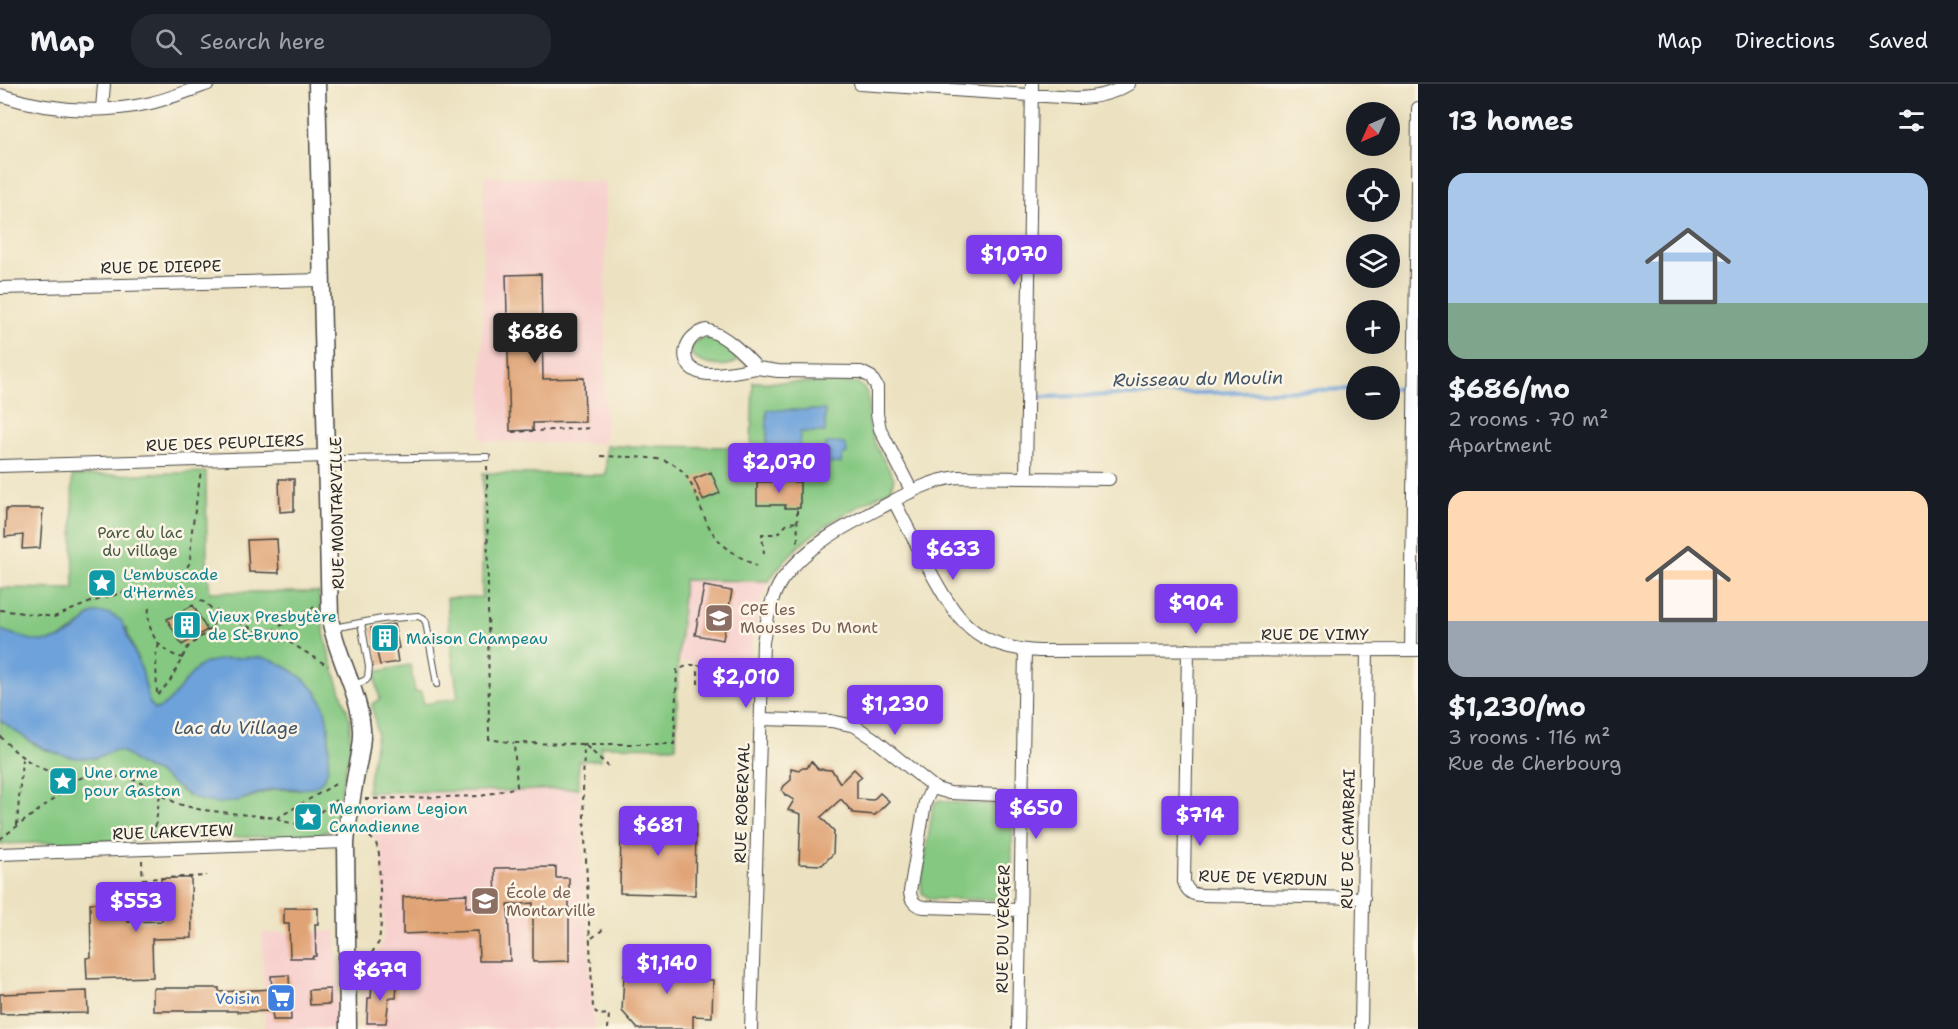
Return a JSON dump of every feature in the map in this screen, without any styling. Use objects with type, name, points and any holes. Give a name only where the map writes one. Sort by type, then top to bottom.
[{"type":"street","points":[[102,109],[104,84]]},
{"type":"street","points":[[0,95],[49,106],[88,110],[150,103],[208,84]]},
{"type":"street","name":"RUE MONTARVILLE","points":[[317,84],[330,605],[332,628],[360,715],[362,740],[346,842],[348,1029]]},
{"type":"street","points":[[860,84],[1032,90],[1076,98],[1108,94],[1129,84]]},
{"type":"street","points":[[1026,477],[1032,90]]},
{"type":"street","points":[[1414,650],[1418,108]]},
{"type":"street","name":"RUE DE DIEPPE","points":[[0,288],[322,280]]},
{"type":"street","points":[[757,368],[741,351],[712,331],[699,331],[689,340],[686,347],[687,361],[696,371],[703,374],[757,368],[778,371],[861,372],[868,375],[877,387],[879,429],[912,492]]},
{"type":"street","name":"RUE DES PEUPLIERS","points":[[0,466],[326,456]]},
{"type":"street","name":"RUE ROBERVAL","points":[[751,1029],[763,642],[771,602],[781,581],[810,551],[828,537],[894,501],[943,478],[1109,479]]},
{"type":"street","name":"RUE DE VIMY","points":[[894,501],[943,595],[959,617],[970,628],[1005,646],[1025,650],[1414,650]]},
{"type":"street","name":"RUE DU VERGER","points":[[1018,1029],[1025,650]]},
{"type":"street","name":"RUE DE VERDUN","points":[[1188,650],[1184,882],[1186,888],[1200,895],[1364,898]]},
{"type":"street","name":"RUE DE CAMBRAI","points":[[1361,1029],[1367,650]]},
{"type":"street","points":[[761,719],[831,721],[855,726],[932,787],[950,793],[1022,796]]},
{"type":"street","points":[[932,787],[925,803],[912,880],[910,894],[913,902],[924,907],[1020,910]]},
{"type":"street","name":"RUE LAKEVIEW","points":[[0,854],[346,842]]},
{"type":"lane","name":"RUE DES PEUPLIERS","points":[[326,456],[342,459],[487,457]]},
{"type":"lane","points":[[332,628],[382,619],[418,616],[423,618],[426,622],[437,684]]},
{"type":"lane","points":[[351,687],[366,680],[369,672],[361,623]]},
{"type":"path","points":[[512,432],[592,428]]},
{"type":"path","points":[[601,456],[667,461],[679,469],[693,488],[707,522],[717,539],[731,552],[756,566]]},
{"type":"path","points":[[487,457],[489,738],[514,743],[674,744],[677,670],[689,665],[762,667]]},
{"type":"path","points":[[183,575],[190,561],[201,471]]},
{"type":"path","points":[[797,510],[797,532]]},
{"type":"path","points":[[764,554],[762,534],[778,534],[788,523],[797,522]]},
{"type":"path","points":[[0,610],[54,617],[91,602],[131,590]]},
{"type":"path","points":[[184,593],[264,634],[291,643],[330,668]]},
{"type":"path","points":[[264,634],[317,606]]},
{"type":"path","points":[[159,644],[156,655],[157,696],[170,681],[188,647],[212,628],[214,618],[211,608]]},
{"type":"path","points":[[149,609],[147,621],[159,644],[175,656],[183,658]]},
{"type":"path","points":[[698,665],[698,684]]},
{"type":"path","points":[[0,736],[22,759],[59,776],[78,779]]},
{"type":"path","points":[[364,792],[362,800],[481,796],[517,787],[514,743]]},
{"type":"path","points":[[584,744],[608,766]]},
{"type":"path","points":[[584,744],[583,795],[593,1008],[598,1015],[609,1014],[608,1029]]},
{"type":"path","points":[[17,826],[22,759]]},
{"type":"path","points":[[0,839],[78,779],[100,775],[131,779],[150,786],[178,804],[202,810],[277,818],[287,824],[309,826],[317,834]]},
{"type":"path","points":[[277,818],[346,778]]},
{"type":"path","points":[[154,839],[160,794]]},
{"type":"path","points":[[309,826],[317,814],[342,797]]},
{"type":"path","points":[[296,825],[303,813],[317,814]]},
{"type":"path","points":[[359,825],[376,843],[379,854],[381,923],[379,942],[360,971]]},
{"type":"path","points":[[142,860],[144,922]]},
{"type":"path","points":[[143,879],[207,876]]},
{"type":"path","points":[[591,939],[606,927]]},
{"type":"shaded area","points":[[484,176],[606,182],[605,444],[481,441]]},
{"type":"shaded area","name":"CPE les Mousses Du Mont","points":[[684,579],[769,581],[758,611],[752,642],[751,663],[678,662]]},
{"type":"shaded area","name":"École de Montarville","points":[[579,788],[594,1029],[362,1029],[362,974],[379,949],[384,936],[382,851],[376,839],[362,824],[366,795]]},
{"type":"shaded area","points":[[337,931],[337,1029],[265,1029],[262,933]]},
{"type":"green space","points":[[702,338],[711,339],[726,347],[736,357],[736,362],[718,366],[694,357],[691,351],[693,345]]},
{"type":"green space","points":[[753,382],[858,383],[868,396],[872,436],[894,478],[891,489],[840,517],[808,538],[781,565],[769,581],[684,580],[678,662],[676,747],[601,746],[600,760],[578,761],[579,788],[517,791],[367,792],[377,733],[372,704],[380,699],[374,672],[410,665],[415,692],[421,692],[424,704],[458,698],[449,634],[447,598],[482,597],[483,473],[606,475],[606,446],[751,447]]},
{"type":"green space","name":"Parc du lac du village","points":[[206,472],[207,566],[210,592],[319,592],[326,642],[350,719],[350,747],[334,828],[332,831],[322,832],[322,835],[0,844],[0,720],[45,750],[74,757],[96,758],[112,751],[120,751],[143,767],[154,771],[188,796],[235,802],[275,789],[299,790],[328,768],[329,726],[245,659],[221,660],[204,664],[172,698],[155,709],[149,702],[142,671],[126,628],[89,616],[71,632],[56,640],[40,642],[27,640],[0,630],[0,588],[74,589],[72,476]]},
{"type":"green space","points":[[941,800],[1004,805],[1010,808],[1013,815],[1011,892],[1007,900],[930,899],[922,893],[921,883],[933,806]]},
{"type":"water","points":[[767,410],[825,410],[825,432],[800,432],[800,460],[767,460]]},
{"type":"water","points":[[828,443],[842,443],[846,446],[847,453],[842,455],[841,463],[822,464],[819,461],[820,455],[829,453],[825,446]]},
{"type":"water","name":"Lac du Village","points":[[94,613],[108,613],[121,620],[142,671],[149,702],[155,709],[167,703],[195,670],[213,661],[242,658],[267,659],[303,678],[318,695],[326,714],[329,751],[328,767],[322,781],[312,787],[274,789],[236,801],[219,803],[201,801],[186,794],[161,775],[138,764],[127,754],[113,751],[94,758],[68,757],[32,742],[0,720],[0,630],[36,641],[53,640],[73,632]]},
{"type":"building","points":[[541,274],[543,379],[584,378],[585,422],[533,423],[533,430],[510,431],[506,275]]},
{"type":"building","points":[[711,472],[720,493],[703,500],[694,479]]},
{"type":"building","points":[[279,479],[294,479],[294,511],[280,512]]},
{"type":"building","points":[[757,482],[800,482],[800,508],[785,508],[785,505],[757,505]]},
{"type":"building","points":[[6,509],[43,509],[40,548],[22,549],[23,535],[5,537]]},
{"type":"building","points":[[277,539],[279,573],[249,572],[247,540]]},
{"type":"building","points":[[704,586],[732,591],[723,640],[695,635]]},
{"type":"building","name":"Vieux Presbytère de St-Bruno","points":[[193,605],[207,630],[182,645],[167,619]]},
{"type":"building","name":"Maison Champeau","points":[[394,624],[399,648],[396,649],[398,662],[380,665],[371,628]]},
{"type":"building","points":[[811,761],[818,769],[832,770],[840,783],[854,769],[862,777],[857,781],[857,799],[873,800],[880,793],[889,801],[875,815],[853,813],[841,799],[821,817],[834,831],[833,854],[822,865],[799,864],[801,814],[788,810],[794,800],[785,795],[782,790],[791,780],[791,768],[799,770],[807,768]]},
{"type":"building","points":[[621,820],[696,821],[695,895],[620,893]]},
{"type":"building","points":[[556,867],[556,878],[569,878],[569,961],[533,962],[533,903],[508,905],[510,961],[479,961],[478,931],[403,934],[403,897],[467,894],[466,907],[496,906],[495,868]]},
{"type":"building","points":[[161,878],[191,878],[192,938],[152,939],[153,977],[87,979],[86,958],[91,957],[90,903],[127,902],[128,922],[162,921]]},
{"type":"building","points":[[284,908],[318,908],[318,924],[315,924],[316,956],[313,958],[290,958],[289,924],[284,924]]},
{"type":"building","points":[[642,958],[697,961],[696,979],[713,980],[712,1017],[693,1016],[693,1029],[638,1029],[622,1011],[624,975],[641,976]]},
{"type":"building","points":[[289,975],[291,1020],[273,1020],[272,1011],[153,1011],[153,988],[219,988],[219,992],[272,989],[271,976]]},
{"type":"building","points":[[372,983],[397,985],[396,998],[389,998],[386,1023],[367,1023],[368,998],[371,998]]},
{"type":"building","points":[[330,989],[330,1004],[310,1005],[309,990]]},
{"type":"building","points":[[87,991],[88,1013],[0,1014],[0,994]]},
{"type":"waterway","name":"Ruisseau du Moulin","points":[[1041,397],[1346,389]]},
{"type":"place","name":"L'embuscade d'Hermès","points":[[102,583]]},
{"type":"place","name":"CPE les Mousses Du Mont","points":[[719,618]]},
{"type":"place","name":"Vieux Presbytère de St-Bruno","points":[[187,625]]},
{"type":"place","name":"Maison Champeau","points":[[385,638]]},
{"type":"place","name":"Une orme pour Gaston","points":[[63,781]]},
{"type":"place","name":"Memoriam Legion Canadienne","points":[[308,817]]},
{"type":"place","name":"École de Montarville","points":[[485,901]]},
{"type":"place","name":"Voisin","points":[[281,998]]}]
